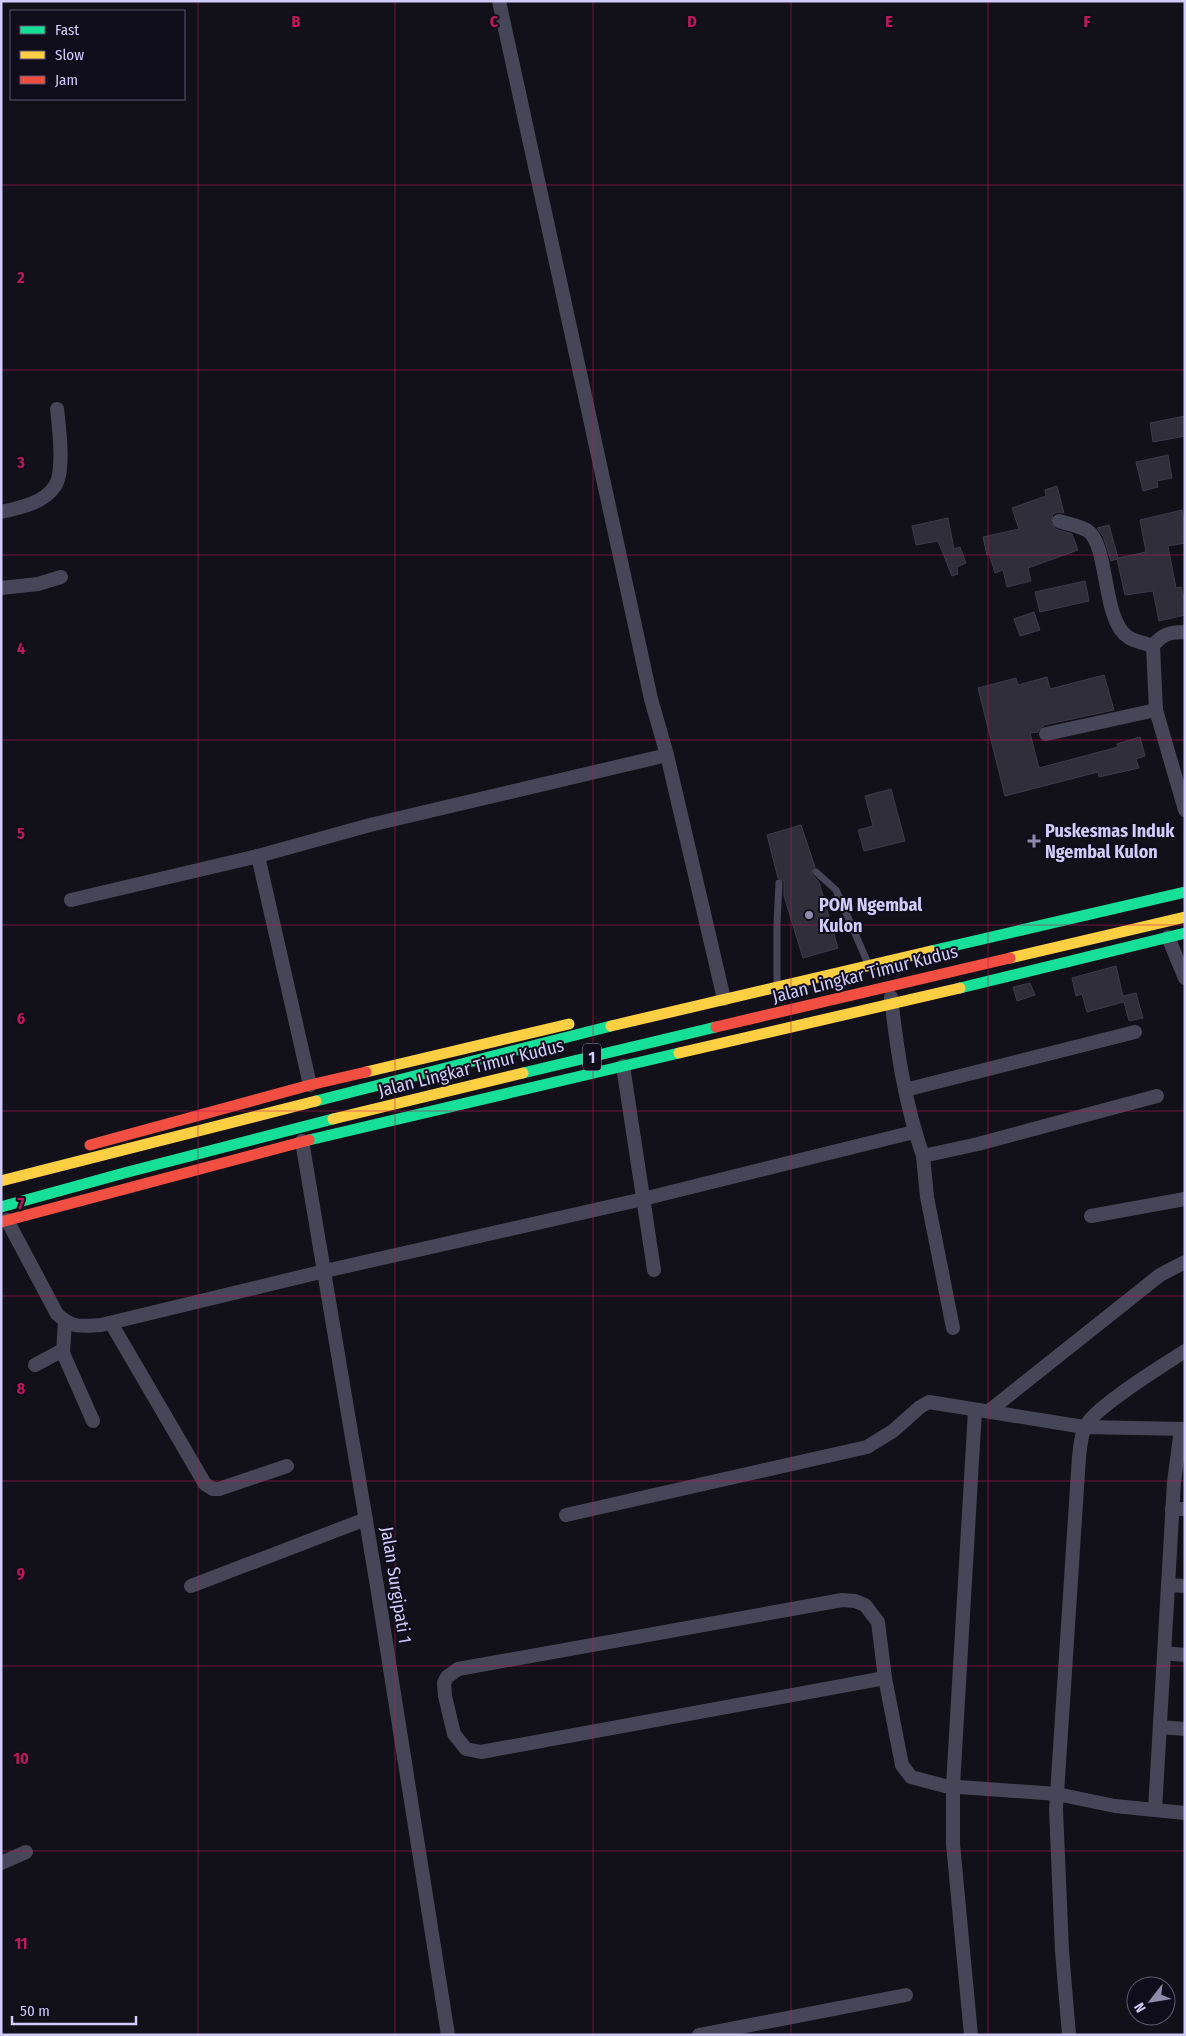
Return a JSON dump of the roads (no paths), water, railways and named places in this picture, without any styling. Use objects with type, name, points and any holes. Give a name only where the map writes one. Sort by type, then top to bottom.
[{"type":"main road","name":"Jalan Lingkar Timur Kudus","points":[[1,1181],[592,1031],[722,990],[777,981],[865,962],[888,955],[1185,892]]},
{"type":"main road","points":[[888,955],[1102,899]]},
{"type":"main road","name":"Jalan Lingkar Timur Kudus","points":[[3,1216],[104,1177],[293,1129],[873,985],[890,986],[1185,917]]},
{"type":"main road","points":[[3,1216],[302,1141],[892,1004],[1185,933]]},
{"type":"main road","points":[[83,1147],[310,1085],[580,1021]]},
{"type":"street","points":[[499,1],[651,699],[667,756],[722,990]]},
{"type":"street","points":[[1,512],[33,504],[56,485],[60,474],[57,410]]},
{"type":"street","points":[[1059,521],[1088,531],[1094,538],[1112,609],[1120,629],[1128,637],[1153,646]]},
{"type":"street","points":[[1,588],[38,584],[61,577]]},
{"type":"street","points":[[1185,632],[1170,632],[1159,638],[1153,646],[1156,710],[1185,810]]},
{"type":"street","points":[[1046,734],[1156,710]]},
{"type":"street","points":[[71,900],[258,856],[370,825],[667,756]]},
{"type":"street","points":[[258,856],[310,1085]]},
{"type":"street","points":[[1168,937],[1185,978]]},
{"type":"street","points":[[888,955],[896,1040],[914,1132],[923,1156],[927,1197],[953,1328]]},
{"type":"street","points":[[905,1090],[1135,1032]]},
{"type":"street","points":[[623,1066],[654,1270]]},
{"type":"street","points":[[923,1156],[978,1144],[1157,1096]]},
{"type":"street","points":[[3,1216],[57,1314],[65,1322],[76,1327],[111,1322],[643,1199],[914,1132]]},
{"type":"street","name":"Jalan Surgipati 1","points":[[302,1141],[366,1519],[448,2035]]},
{"type":"street","points":[[1091,1216],[1185,1199]]},
{"type":"street","points":[[989,1411],[1160,1275],[1185,1262]]},
{"type":"street","points":[[65,1322],[63,1350],[66,1362],[93,1421]]},
{"type":"street","points":[[111,1322],[205,1484],[213,1489],[219,1489],[287,1466]]},
{"type":"street","points":[[35,1365],[63,1350]]},
{"type":"street","points":[[1069,2035],[1062,1941],[1056,1809],[1078,1457],[1084,1427],[1108,1403],[1185,1351]]},
{"type":"street","points":[[566,1515],[867,1447],[894,1431],[920,1406],[929,1402],[989,1411],[1029,1420],[1084,1427],[1183,1429],[1178,1509],[1168,1585],[1155,1810]]},
{"type":"street","points":[[972,2035],[953,1844],[953,1786],[975,1410]]},
{"type":"street","points":[[191,1586],[366,1519]]},
{"type":"street","points":[[1168,1585],[1185,1586]]},
{"type":"street","points":[[885,1678],[480,1752],[466,1749],[454,1734],[445,1696],[444,1683],[447,1677],[458,1669],[842,1600],[855,1601],[865,1605],[878,1622],[885,1678],[902,1765],[911,1777],[953,1786],[1057,1794],[1115,1806],[1185,1813]]},
{"type":"street","points":[[1164,1653],[1185,1656]]},
{"type":"street","points":[[1160,1727],[1185,1729]]},
{"type":"street","points":[[1,1863],[26,1852]]},
{"type":"street","points":[[699,2035],[906,1995]]},
{"type":"lane","points":[[816,872],[836,890],[865,962]]},
{"type":"lane","points":[[777,981],[780,883]]},
{"type":"lane","points":[[873,985],[878,1007]]},
{"type":"lane","points":[[782,1008],[788,1027]]},
{"type":"place","name":"Puskesmas Induk Ngembal Kulon","points":[[1034,841]]},
{"type":"place","name":"POM Ngembal Kulon","points":[[809,915]]}]
